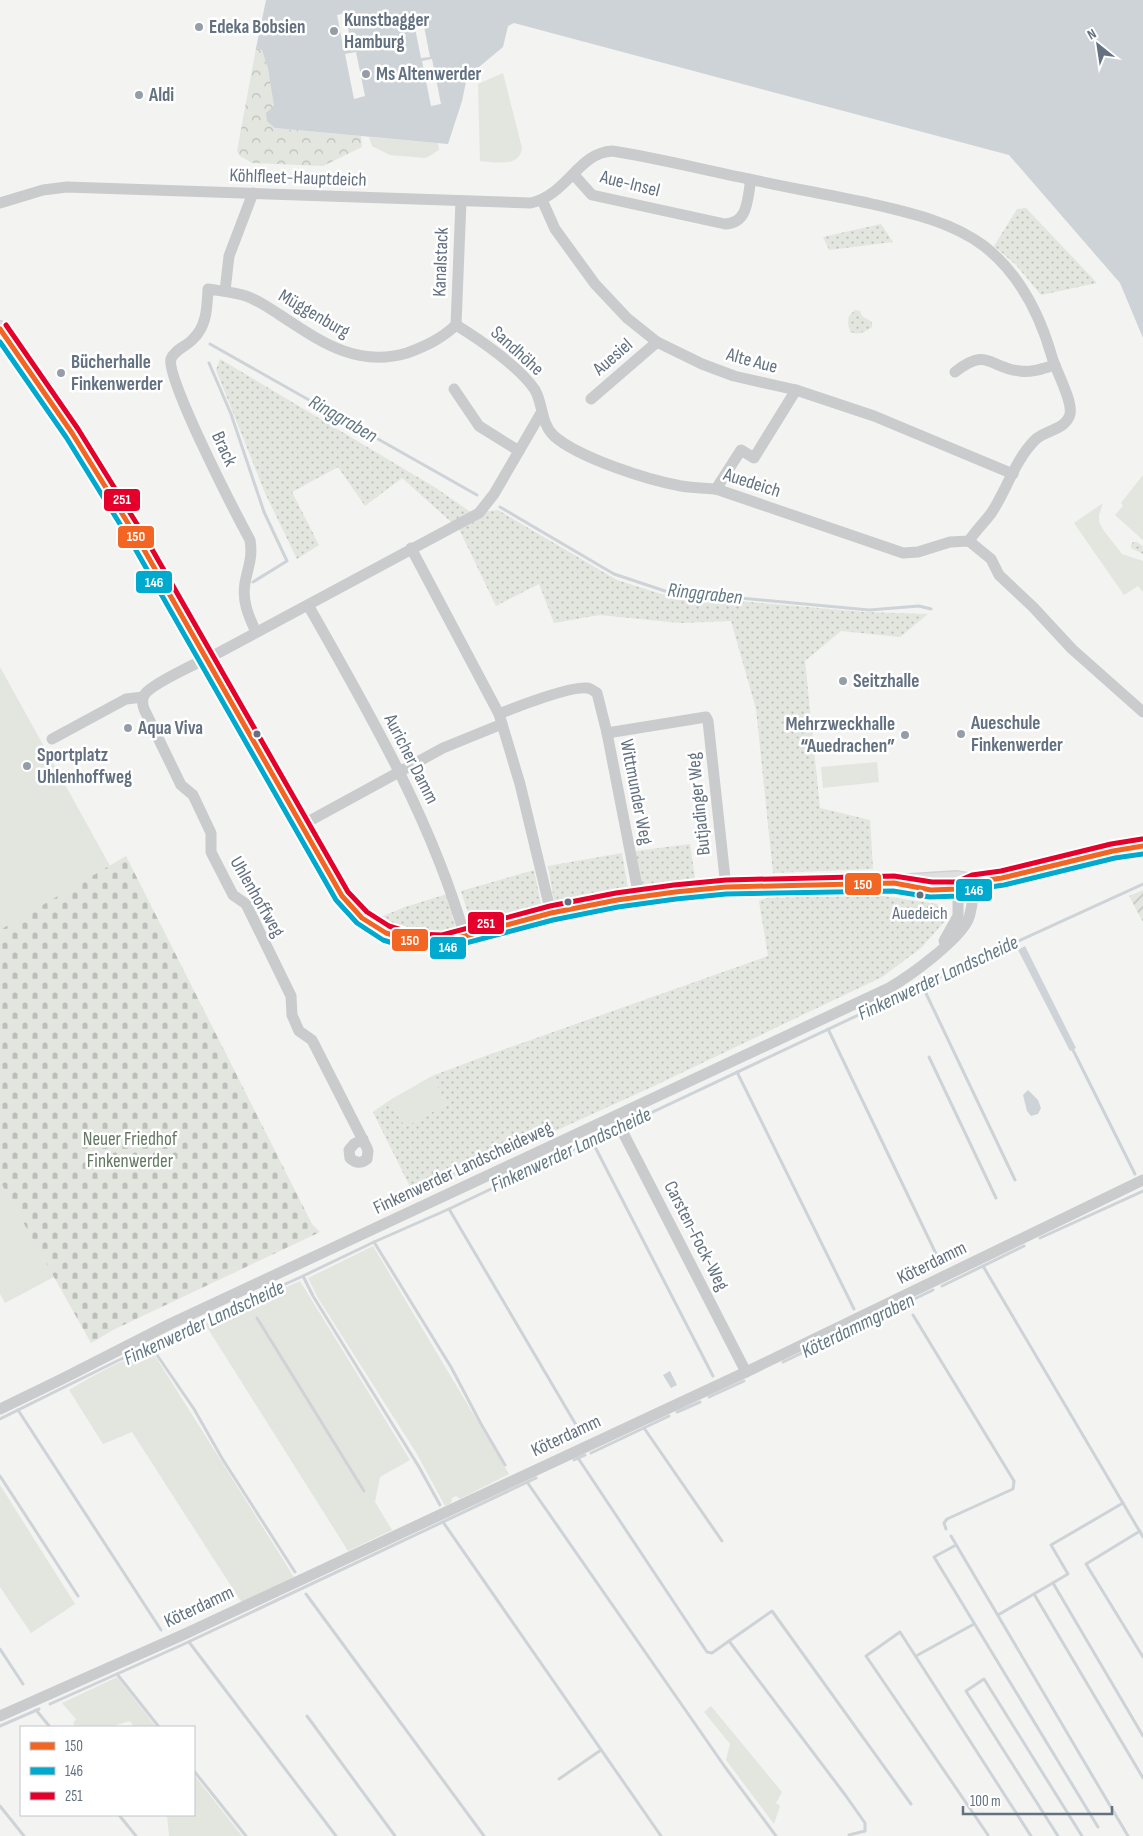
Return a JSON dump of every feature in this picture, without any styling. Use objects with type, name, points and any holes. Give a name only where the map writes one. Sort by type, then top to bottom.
[{"type":"street","name":"Aue-Insel","points":[[751,180],[744,214],[734,222],[724,224],[592,195],[574,175],[592,157],[612,151],[883,207],[944,224],[985,247],[1019,283],[1030,300],[1047,337],[1055,365]]},
{"type":"street","name":"Köhlfleet-Hauptdeich","points":[[0,203],[43,190],[67,187],[531,204],[542,200],[559,189],[574,175]]},
{"type":"street","points":[[225,291],[229,256],[253,193]]},
{"type":"street","name":"Köhlfleet-Hauptdeich","points":[[0,209],[12,199]]},
{"type":"street","name":"Alte Aue","points":[[542,200],[555,229],[595,284],[627,318],[657,342],[734,376],[796,390],[874,416],[1013,474]]},
{"type":"street","name":"Kanalstack","points":[[456,325],[461,201]]},
{"type":"street","name":"Müggenburg","points":[[208,289],[225,291],[253,299],[313,337],[348,354],[369,358],[392,357],[426,347],[444,337],[456,325]]},
{"type":"street","name":"Brack","points":[[208,289],[204,324],[194,339],[171,358],[170,366],[197,433],[250,540],[252,552],[251,565],[244,597],[246,611],[256,632]]},
{"type":"street","name":"Sandhöhe","points":[[456,325],[475,336],[524,377],[535,391],[541,413]]},
{"type":"street","points":[[0,329],[94,468],[139,540],[345,900],[372,927],[397,939],[419,943],[443,942],[551,914],[639,897],[726,887],[894,883],[957,879],[974,882],[1002,878],[1113,851],[1143,846]]},
{"type":"street","name":"Auesiel","points":[[591,400],[657,342]]},
{"type":"street","points":[[955,372],[966,363],[981,359],[1019,372],[1034,371],[1055,365],[1069,400],[1069,417],[1062,426],[1046,432],[1034,441],[992,511],[969,541],[991,559],[1002,579],[1033,607],[1072,649],[1143,712]]},
{"type":"street","points":[[454,389],[479,426],[519,451]]},
{"type":"street","points":[[716,489],[741,450],[754,458],[796,390]]},
{"type":"street","points":[[52,739],[126,698],[143,697],[148,690],[192,665],[207,659],[478,513],[494,494],[541,413]]},
{"type":"street","name":"Auedeich","points":[[541,413],[553,435],[570,447],[601,462],[660,481],[683,486],[716,489],[903,553],[918,552],[950,542],[969,541]]},
{"type":"street","points":[[412,548],[500,719],[520,784],[551,914]]},
{"type":"street","name":"Auricher Damm","points":[[308,605],[354,685],[399,771],[431,838],[464,937]]},
{"type":"street","name":"Wittmunder Weg","points":[[500,719],[577,689],[588,687],[597,693],[607,733],[639,897]]},
{"type":"street","name":"Uhlenhoffweg","points":[[143,697],[144,709],[179,782],[193,795],[211,833],[211,852],[233,895],[246,904],[290,996],[292,1015],[299,1031],[312,1040],[362,1139]]},
{"type":"street","name":"Butjadinger Weg","points":[[607,733],[706,716],[708,720],[726,887]]},
{"type":"street","points":[[302,825],[399,771],[500,719]]},
{"type":"street","points":[[894,883],[932,890],[958,890],[974,882]]},
{"type":"street","name":"Finkenwerder Landscheideweg","points":[[0,1408],[178,1320],[618,1124],[888,988],[913,972],[961,931],[967,922],[972,906],[974,882]]},
{"type":"street","name":"Finkenwerder Landscheideweg","points":[[935,953],[950,933],[958,916],[958,890]]},
{"type":"street","name":"Carsten-Fock-Weg","points":[[618,1124],[746,1372]]},
{"type":"street","name":"Köterdamm","points":[[0,1716],[187,1633],[746,1372],[1143,1180]]},
{"type":"green space","points":[[256,48],[262,50],[268,69],[273,98],[275,128],[361,136],[362,147],[323,166],[252,163],[240,156],[237,151]]},
{"type":"green space","points":[[503,73],[522,148],[517,159],[512,161],[499,163],[480,161],[478,84]]},
{"type":"green space","points":[[369,137],[438,143],[439,150],[426,158],[390,155],[372,146]]},
{"type":"green space","points":[[1026,208],[1097,283],[1041,295],[1016,265],[994,246],[1017,209]]},
{"type":"green space","points":[[881,224],[893,242],[829,250],[823,237]]},
{"type":"green space","points":[[855,310],[860,311],[862,316],[872,322],[872,327],[861,333],[850,332],[849,316]]},
{"type":"green space","points":[[220,359],[436,488],[472,513],[498,510],[617,580],[661,594],[864,612],[928,614],[900,637],[841,631],[805,661],[820,808],[870,820],[873,869],[773,873],[756,709],[731,621],[680,623],[600,615],[554,623],[539,584],[496,606],[459,529],[402,478],[365,506],[338,467],[292,492],[319,545],[297,559],[265,493],[216,370]]},
{"type":"green space","points":[[1143,475],[1143,540],[1115,515],[1123,506],[1121,503]]},
{"type":"green space","points":[[1103,503],[1099,522],[1104,531],[1122,554],[1143,561],[1143,592],[1138,586],[1124,595],[1074,523]]},
{"type":"green space","points":[[1133,542],[1143,546],[1143,554],[1131,548]]},
{"type":"green space","name":"Sportplatz Uhlenhoffweg","points":[[0,667],[110,866],[0,930]]},
{"type":"green space","points":[[877,762],[879,782],[823,788],[821,767]]},
{"type":"green space","points":[[690,844],[695,878],[641,886],[635,851]]},
{"type":"green space","points":[[622,853],[628,888],[554,901],[548,866]]},
{"type":"green space","name":"Neuer Friedhof Finkenwerder","points":[[126,856],[312,1224],[320,1232],[113,1330],[91,1343],[0,1181],[0,930]]},
{"type":"green space","points":[[534,870],[541,904],[471,923],[461,891]]},
{"type":"green space","points":[[1143,890],[1143,922],[1129,896]]},
{"type":"green space","points":[[447,894],[456,930],[426,932],[405,930],[387,924],[378,918],[405,907]]},
{"type":"green space","points":[[875,895],[937,904],[945,921],[921,948],[882,977],[654,1086],[461,1174],[428,1183],[412,1191],[373,1112],[390,1100],[405,1127],[447,1104],[432,1076],[768,956],[759,901],[772,896]]},
{"type":"green space","points":[[432,1076],[447,1104],[405,1127],[390,1100]]},
{"type":"green space","points":[[0,1181],[54,1277],[5,1303],[0,1294]]},
{"type":"green space","points":[[373,1246],[509,1474],[460,1499],[456,1496],[452,1498],[451,1503],[445,1506],[417,1454],[318,1298],[308,1278]]},
{"type":"green space","points":[[300,1281],[410,1460],[380,1477],[375,1502],[392,1530],[348,1551],[205,1324]]},
{"type":"green space","points":[[152,1351],[294,1577],[242,1603],[132,1432],[103,1444],[69,1390],[119,1362]]},
{"type":"green space","points":[[0,1485],[75,1604],[31,1633],[0,1587]]},
{"type":"green space","points":[[117,1677],[155,1726],[133,1726],[130,1721],[113,1726],[75,1726],[73,1723],[76,1719],[62,1703]]},
{"type":"green space","points":[[711,1706],[782,1792],[776,1803],[780,1806],[774,1824],[726,1760],[730,1744],[704,1712]]},
{"type":"green space","points":[[195,1776],[242,1836],[169,1836],[167,1816],[195,1816]]},
{"type":"shaded area","points":[[266,0],[1143,0],[1143,338],[1120,283],[1009,155],[514,23],[508,26],[503,47],[467,77],[462,101],[448,144],[275,128],[267,121],[266,113],[274,106],[268,69],[262,50],[256,48]]},
{"type":"shaded area","points":[[1025,946],[1076,1048],[1070,1051],[1018,950]]},
{"type":"shaded area","points":[[1028,1090],[1038,1100],[1041,1108],[1038,1114],[1031,1116],[1027,1111],[1023,1095]]},
{"type":"shaded area","points":[[670,1371],[677,1385],[671,1388],[663,1375]]},
{"type":"pier","points":[[345,13],[352,49],[344,51],[337,15]]},
{"type":"pier","points":[[423,21],[430,57],[421,58],[414,23]]},
{"type":"pier","points":[[356,52],[365,96],[354,99],[345,54]]},
{"type":"pier","points":[[432,59],[441,104],[431,106],[422,61]]},
{"type":"waterway","name":"Ringgraben","points":[[210,344],[477,495]]},
{"type":"waterway","points":[[209,363],[231,414],[264,512],[287,561],[253,582]]},
{"type":"waterway","name":"Ringgraben","points":[[500,507],[614,574],[665,591],[869,610],[919,606],[931,609]]},
{"type":"waterway","name":"Finkenwerder Landscheide","points":[[623,1126],[922,985],[1143,884]]},
{"type":"waterway","points":[[922,985],[1015,1180]]},
{"type":"waterway","points":[[828,1029],[939,1260]]},
{"type":"waterway","points":[[1072,1048],[1135,1174]]},
{"type":"waterway","points":[[929,1057],[996,1198]]},
{"type":"waterway","points":[[737,1072],[854,1309]]},
{"type":"waterway","name":"Finkenwerder Landscheide","points":[[0,1419],[117,1361],[449,1209],[617,1129]]},
{"type":"waterway","points":[[592,1141],[713,1376]]},
{"type":"waterway","name":"Köterdammgraben","points":[[1040,1238],[1143,1191]]},
{"type":"waterway","points":[[449,1209],[582,1435]]},
{"type":"waterway","points":[[374,1242],[451,1367],[505,1465]]},
{"type":"waterway","name":"Köterdammgraben","points":[[942,1286],[1024,1246]]},
{"type":"waterway","points":[[983,1266],[1143,1537]]},
{"type":"waterway","points":[[303,1276],[313,1296],[419,1467],[440,1505]]},
{"type":"waterway","name":"Köterdammgraben","points":[[783,1362],[933,1290]]},
{"type":"waterway","points":[[913,1315],[1014,1481],[1013,1489],[947,1519],[944,1523],[946,1529]]},
{"type":"waterway","points":[[257,1318],[364,1491]]},
{"type":"waterway","points":[[153,1345],[157,1355],[194,1409],[223,1460],[295,1572]]},
{"type":"waterway","name":"Köterdammgraben","points":[[709,1397],[744,1381]]},
{"type":"waterway","name":"Köterdammgraben","points":[[677,1412],[700,1402]]},
{"type":"waterway","points":[[18,1410],[161,1630]]},
{"type":"waterway","name":"Köterdammgraben","points":[[591,1453],[669,1416]]},
{"type":"waterway","points":[[644,1428],[722,1541]]},
{"type":"waterway","name":"Köterdammgraben","points":[[574,1460],[585,1455]]},
{"type":"waterway","points":[[578,1458],[707,1652],[712,1653],[729,1641],[846,1796],[865,1823],[865,1831],[849,1835]]},
{"type":"waterway","points":[[0,1476],[78,1596]]},
{"type":"waterway","points":[[50,1704],[184,1644],[536,1478]]},
{"type":"waterway","points":[[527,1482],[725,1767],[776,1836]]},
{"type":"waterway","points":[[998,1615],[1068,1574],[1051,1545],[1123,1503]]},
{"type":"waterway","points":[[443,1522],[661,1836]]},
{"type":"waterway","points":[[1140,1531],[1086,1564],[1143,1657]]},
{"type":"waterway","points":[[951,1536],[1128,1836]]},
{"type":"waterway","points":[[956,1545],[934,1557],[1098,1827]]},
{"type":"waterway","points":[[1053,1583],[1143,1736]]},
{"type":"waterway","points":[[306,1594],[484,1836]]},
{"type":"waterway","points":[[1034,1594],[1143,1778]]},
{"type":"waterway","points":[[729,1641],[772,1611],[911,1804]]},
{"type":"waterway","points":[[916,1656],[974,1624]]},
{"type":"waterway","points":[[988,1835],[866,1656],[900,1632],[1031,1836]]},
{"type":"waterway","points":[[189,1642],[336,1836]]},
{"type":"waterway","points":[[0,1649],[23,1684]]},
{"type":"waterway","points":[[117,1674],[158,1726]]},
{"type":"waterway","points":[[1058,1836],[966,1691],[984,1679],[1082,1836]]},
{"type":"waterway","points":[[0,1726],[39,1709]]},
{"type":"waterway","points":[[36,1710],[49,1726]]},
{"type":"waterway","points":[[307,1716],[395,1836]]},
{"type":"waterway","points":[[559,1779],[601,1750]]},
{"type":"waterway","points":[[195,1772],[246,1836]]},
{"type":"waterway","points":[[0,1806],[24,1836]]},
{"type":"waterway","points":[[120,1816],[136,1836]]},
{"type":"transit line","name":"251","points":[[6,325],[78,429],[145,537],[348,892],[367,912],[389,926],[414,934],[442,935],[550,906],[616,893],[726,880],[894,876],[932,882],[956,882],[972,875],[1001,871],[1111,844],[1142,839]]},
{"type":"transit line","name":"150","points":[[0,329],[72,433],[139,541],[342,896],[362,918],[386,933],[413,941],[443,942],[551,913],[617,900],[726,887],[894,883],[931,890],[958,889],[974,882],[1002,878],[1113,851],[1143,846]]},
{"type":"transit line","name":"146","points":[[0,342],[66,437],[133,545],[336,900],[357,923],[383,940],[412,949],[443,949],[553,920],[618,907],[726,894],[893,891],[930,897],[959,896],[976,889],[1004,885],[1115,858],[1143,854]]},
{"type":"place","name":"Edeka Bobsien","points":[[199,27]]},
{"type":"place","name":"Kunstbagger Hamburg","points":[[334,31]]},
{"type":"place","name":"Ms Altenwerder","points":[[366,74]]},
{"type":"place","name":"Aldi","points":[[139,95]]},
{"type":"place","name":"Bücherhalle Finkenwerder","points":[[61,373]]},
{"type":"place","name":"Seitzhalle","points":[[843,681]]},
{"type":"place","name":"Aqua Viva","points":[[128,728]]},
{"type":"place","name":"Aueschule Finkenwerder","points":[[961,734]]},
{"type":"place","name":"Mehrzweckhalle “Auedrachen”","points":[[905,735]]},
{"type":"place","name":"Sportplatz Uhlenhoffweg","points":[[27,766]]},
{"type":"place","name":"Auedeich","points":[[920,895]]}]
